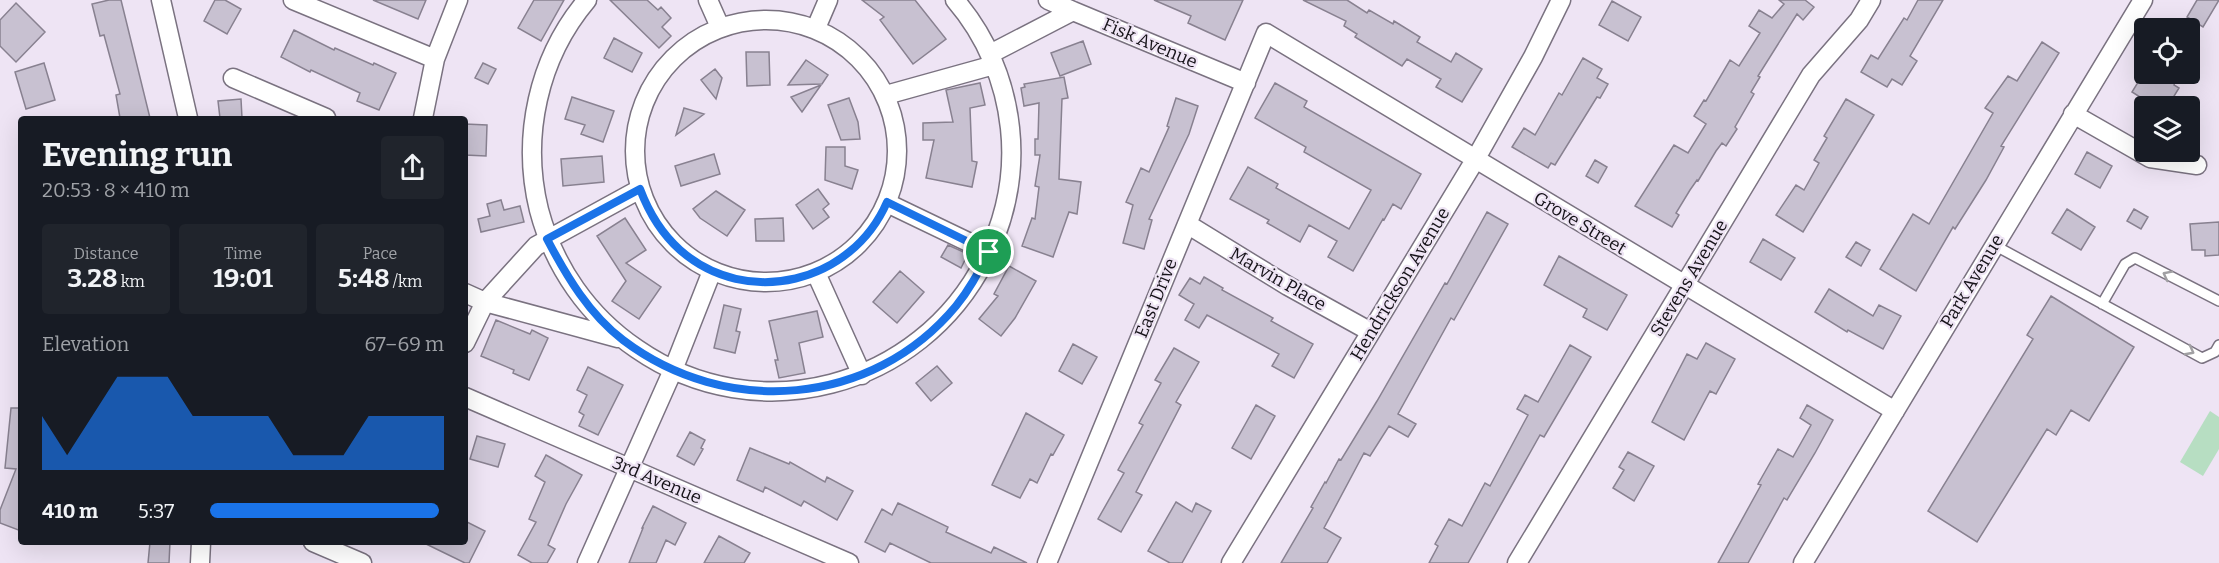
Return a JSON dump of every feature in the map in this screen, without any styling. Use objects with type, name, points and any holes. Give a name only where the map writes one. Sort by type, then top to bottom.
[{"type":"street","points":[[174,0],[164,9],[188,116]]},
{"type":"street","points":[[293,0],[435,59]]},
{"type":"street","points":[[423,116],[435,59],[458,0]]},
{"type":"street","points":[[587,0],[566,29],[554,51],[545,74],[534,123],[533,172],[536,197],[547,239],[574,287],[588,306],[622,339],[673,370],[699,380],[726,387],[771,392],[835,384],[862,375],[913,347],[936,328],[956,306],[973,283],[997,235],[1004,212],[1011,164],[1009,116],[1004,92],[992,60],[967,14],[955,0]]},
{"type":"street","points":[[708,0],[720,27]]},
{"type":"street","points":[[816,28],[828,0]]},
{"type":"street","name":"Fisk Avenue","points":[[1048,0],[1246,83]]},
{"type":"street","name":"Hendrickson Avenue","points":[[1232,563],[1475,160],[1533,57],[1561,0]]},
{"type":"street","name":"Stevens Avenue","points":[[1517,563],[1811,75],[1859,20],[1871,0]]},
{"type":"street","name":"Park Avenue","points":[[1803,563],[2143,0]]},
{"type":"street","points":[[886,95],[992,60],[1073,11]]},
{"type":"street","points":[[768,19],[797,22],[816,28],[837,39],[856,54],[872,72],[886,95],[893,119],[898,157],[896,177],[881,218],[853,251],[816,273],[775,282],[743,280],[712,271],[696,262],[668,238],[647,207],[640,189],[635,165],[635,140],[639,116],[648,92],[661,71],[678,53],[698,38],[720,27],[739,22],[768,19]]},
{"type":"street","name":"Grove Street","points":[[1266,33],[1895,411]]},
{"type":"street","name":"East Drive","points":[[1047,563],[1266,33]]},
{"type":"street","points":[[233,78],[321,116]]},
{"type":"street","points":[[2073,114],[2150,158],[2197,165]]},
{"type":"street","points":[[468,337],[485,302],[536,246],[640,189]]},
{"type":"street","points":[[887,202],[989,252]]},
{"type":"street","name":"Marvin Place","points":[[1187,224],[1288,286],[1371,332]]},
{"type":"street","points":[[587,563],[673,370],[712,271]]},
{"type":"street","points":[[816,273],[862,375]]},
{"type":"street","points":[[468,294],[485,302],[622,339]]},
{"type":"street","name":"3rd Avenue","points":[[468,399],[849,563]]},
{"type":"street","points":[[200,563],[201,545]]},
{"type":"street","points":[[320,545],[363,563]]},
{"type":"lane","points":[[1994,245],[2202,358],[2215,352],[2219,345]]},
{"type":"lane","points":[[2102,304],[2125,264],[2135,258],[2219,301]]},
{"type":"green space","points":[[2210,411],[2219,417],[2219,449],[2203,476],[2180,462]]},
{"type":"building","points":[[121,0],[150,116],[120,116],[116,95],[120,94],[104,35],[100,36],[92,4]]},
{"type":"building","points":[[215,0],[225,0],[241,9],[227,34],[204,21]]},
{"type":"building","points":[[373,0],[426,0],[418,19]]},
{"type":"building","points":[[534,0],[564,0],[541,41],[518,28]]},
{"type":"building","points":[[610,0],[647,0],[658,10],[661,7],[671,18],[662,27],[671,36],[659,48]]},
{"type":"building","points":[[862,0],[915,0],[946,39],[913,64],[880,20],[884,17]]},
{"type":"building","points":[[1154,0],[1243,0],[1225,40],[1188,23],[1191,16]]},
{"type":"building","points":[[1303,0],[1347,0],[1367,13],[1369,10],[1393,24],[1394,21],[1420,37],[1417,42],[1451,62],[1456,53],[1482,69],[1462,102],[1436,87],[1441,79],[1407,59],[1402,66],[1355,37],[1357,34],[1344,26],[1346,21]]},
{"type":"building","points":[[1779,0],[1805,0],[1814,7],[1803,20],[1797,14],[1758,76],[1760,77],[1751,92],[1754,94],[1735,127],[1737,129],[1726,146],[1722,143],[1690,190],[1676,213],[1679,215],[1672,227],[1635,206],[1674,145],[1688,153],[1706,124],[1694,116],[1704,100],[1706,101],[1730,60],[1739,66],[1760,33],[1749,26],[1759,10],[1772,18],[1784,4]]},
{"type":"building","points":[[1918,0],[1943,0],[1910,56],[1917,61],[1902,85],[1892,79],[1887,87],[1861,72],[1871,55],[1878,59],[1904,18],[1907,20]]},
{"type":"building","points":[[2197,0],[2219,0],[2203,27],[2200,25],[2200,18],[2187,17]]},
{"type":"building","points":[[1612,1],[1641,17],[1628,41],[1599,25]]},
{"type":"building","points":[[16,3],[45,32],[16,62],[0,46],[0,20]]},
{"type":"building","points":[[294,30],[334,50],[335,48],[396,73],[379,110],[357,101],[360,93],[281,57]]},
{"type":"building","points":[[614,38],[642,53],[632,72],[604,58]]},
{"type":"building","points":[[1083,41],[1091,64],[1060,76],[1051,53]]},
{"type":"building","points":[[2042,42],[2059,53],[2001,146],[2004,147],[1986,180],[1955,229],[1953,227],[1916,291],[1880,269],[1913,214],[1929,224],[1993,113],[1985,108],[2008,76],[2017,81]]},
{"type":"building","points":[[746,52],[769,52],[770,85],[747,86]]},
{"type":"building","points":[[1583,58],[1602,69],[1597,78],[1608,84],[1600,98],[1597,97],[1555,165],[1551,163],[1548,168],[1512,147],[1524,128],[1535,135],[1559,93],[1562,95]]},
{"type":"building","points":[[806,60],[828,75],[822,84],[788,85]]},
{"type":"building","points":[[44,63],[55,100],[26,109],[15,72]]},
{"type":"building","points":[[483,63],[496,69],[488,84],[475,78]]},
{"type":"building","points":[[715,69],[722,78],[716,99],[701,80]]},
{"type":"building","points":[[1064,77],[1068,98],[1062,99],[1059,179],[1081,182],[1077,214],[1069,212],[1053,257],[1022,246],[1032,218],[1035,219],[1039,187],[1035,186],[1040,155],[1035,155],[1039,103],[1024,106],[1021,88],[1025,87],[1024,84]]},
{"type":"building","points":[[980,83],[985,105],[970,108],[972,161],[977,162],[972,187],[926,178],[934,140],[923,140],[923,123],[953,122],[946,90]]},
{"type":"building","points":[[1275,83],[1307,101],[1304,107],[1421,174],[1401,209],[1393,204],[1353,271],[1328,257],[1337,241],[1309,225],[1300,242],[1267,223],[1269,220],[1230,199],[1248,167],[1278,184],[1276,188],[1349,229],[1371,190],[1304,152],[1306,147],[1255,118]]},
{"type":"building","points":[[2137,84],[2174,84],[2179,88],[2174,96],[2138,96],[2132,92]]},
{"type":"building","points":[[821,85],[802,112],[791,97]]},
{"type":"building","points":[[572,97],[614,111],[603,142],[581,134],[585,125],[565,119]]},
{"type":"building","points":[[849,98],[858,122],[860,139],[841,140],[828,105]]},
{"type":"building","points":[[1176,98],[1198,106],[1189,134],[1149,219],[1152,220],[1144,249],[1123,243],[1133,205],[1126,202],[1141,168],[1149,172],[1169,127],[1167,126]]},
{"type":"building","points":[[241,99],[242,116],[220,116],[218,101]]},
{"type":"building","points":[[1846,99],[1874,115],[1803,232],[1776,215],[1796,185],[1804,190],[1819,163],[1814,160],[1827,138],[1824,136]]},
{"type":"building","points":[[684,108],[704,114],[676,135]]},
{"type":"building","points":[[468,124],[487,125],[486,156],[468,155]]},
{"type":"building","points":[[826,147],[845,147],[845,166],[858,170],[852,189],[825,180]]},
{"type":"building","points":[[2087,152],[2112,166],[2100,188],[2075,174]]},
{"type":"building","points":[[714,154],[720,174],[681,186],[675,166]]},
{"type":"building","points":[[602,156],[604,182],[563,186],[561,159]]},
{"type":"building","points":[[1595,160],[1607,167],[1598,183],[1586,176]]},
{"type":"building","points":[[818,189],[829,204],[823,209],[829,217],[813,229],[796,205]]},
{"type":"building","points":[[716,191],[745,210],[727,236],[700,218],[693,209]]},
{"type":"building","points":[[501,200],[504,210],[520,206],[524,222],[481,232],[478,219],[490,216],[487,204]]},
{"type":"building","points":[[2067,209],[2095,227],[2081,250],[2052,233]]},
{"type":"building","points":[[2134,209],[2148,217],[2141,229],[2127,221]]},
{"type":"building","points":[[1487,212],[1508,224],[1454,320],[1451,318],[1398,414],[1416,424],[1408,437],[1389,426],[1370,456],[1364,453],[1324,528],[1341,538],[1327,563],[1281,563],[1313,508],[1311,507],[1325,482],[1377,401]]},
{"type":"building","points":[[625,218],[646,250],[626,263],[661,287],[639,319],[612,301],[626,281],[597,236]]},
{"type":"building","points":[[783,218],[784,241],[756,241],[755,219]]},
{"type":"building","points":[[2219,222],[2219,255],[2205,256],[2205,250],[2192,250],[2190,224]]},
{"type":"building","points":[[1763,239],[1795,258],[1781,280],[1750,262]]},
{"type":"building","points":[[1856,242],[1870,250],[1861,266],[1846,257]]},
{"type":"building","points":[[948,245],[968,254],[961,268],[941,257]]},
{"type":"building","points":[[1559,256],[1627,295],[1607,330],[1583,317],[1587,309],[1544,285]]},
{"type":"building","points":[[1009,266],[1036,281],[1015,318],[1001,336],[979,319],[998,296],[994,294]]},
{"type":"building","points":[[900,271],[924,292],[897,323],[873,302]]},
{"type":"building","points":[[1204,277],[1223,288],[1222,290],[1273,318],[1271,321],[1313,344],[1294,378],[1272,366],[1279,354],[1207,315],[1199,328],[1185,320],[1194,304],[1179,295],[1190,278],[1200,284]]},
{"type":"building","points":[[1829,289],[1873,316],[1879,305],[1901,316],[1883,349],[1848,330],[1847,332],[1815,312]]},
{"type":"building","points":[[2051,296],[2134,347],[2089,421],[2071,410],[2056,435],[2047,429],[1977,542],[1928,511],[2033,339],[2027,335]]},
{"type":"building","points":[[724,305],[741,309],[736,331],[740,332],[735,353],[714,348]]},
{"type":"building","points":[[817,311],[823,337],[799,343],[805,373],[779,378],[775,360],[778,360],[769,321]]},
{"type":"building","points":[[496,320],[530,334],[532,330],[548,338],[529,380],[513,373],[514,370],[481,356]]},
{"type":"building","points":[[1706,343],[1735,359],[1716,394],[1710,391],[1684,440],[1652,422],[1687,354],[1697,359]]},
{"type":"building","points":[[1073,344],[1097,357],[1082,384],[1059,371]]},
{"type":"building","points":[[1570,345],[1591,357],[1544,437],[1540,435],[1468,563],[1429,563],[1438,546],[1435,544],[1449,519],[1462,526],[1485,483],[1490,486],[1528,415],[1517,409],[1525,395],[1538,402]]},
{"type":"building","points":[[1174,348],[1199,362],[1176,402],[1181,405],[1136,492],[1142,495],[1121,532],[1098,519],[1124,473],[1118,470],[1143,425],[1139,423],[1161,383],[1155,380]]},
{"type":"building","points":[[937,366],[952,383],[931,401],[916,383]]},
{"type":"building","points":[[588,367],[623,385],[598,435],[579,426],[584,415],[579,412],[587,395],[577,390]]},
{"type":"building","points":[[1256,405],[1275,416],[1251,459],[1232,448]]},
{"type":"building","points":[[1807,405],[1833,420],[1815,453],[1787,500],[1784,498],[1748,563],[1718,563],[1778,449],[1793,457],[1811,425],[1800,418]]},
{"type":"building","points":[[11,408],[18,408],[18,530],[0,523],[0,510],[16,469],[5,468]]},
{"type":"building","points":[[1026,413],[1064,435],[1053,455],[1051,454],[1037,483],[1030,479],[1020,498],[992,485]]},
{"type":"building","points":[[690,432],[705,440],[694,465],[677,456]]},
{"type":"building","points":[[477,436],[505,444],[498,467],[470,459]]},
{"type":"building","points":[[750,448],[789,464],[790,462],[825,482],[827,477],[853,491],[837,520],[804,501],[801,506],[765,487],[763,492],[737,480]]},
{"type":"building","points":[[1628,452],[1654,466],[1634,501],[1613,488],[1624,470],[1619,467]]},
{"type":"building","points":[[546,455],[582,475],[548,545],[555,549],[547,563],[532,563],[518,555],[536,522],[529,519],[545,482],[535,476]]},
{"type":"building","points":[[1176,502],[1192,512],[1196,503],[1211,511],[1182,563],[1170,563],[1148,551]]},
{"type":"building","points":[[898,503],[948,527],[946,532],[991,553],[994,547],[1027,563],[931,563],[890,543],[885,552],[865,542],[882,509],[892,515]]},
{"type":"building","points":[[653,506],[686,523],[675,545],[666,540],[656,563],[629,563],[642,528]]},
{"type":"building","points":[[468,522],[485,531],[469,563],[428,545],[468,545]]},
{"type":"building","points":[[719,536],[750,553],[744,563],[704,563]]},
{"type":"building","points":[[150,545],[170,545],[169,563],[148,563]]},
{"type":"route","points":[[640,189],[656,223],[681,251],[712,271],[753,282],[796,279],[816,273],[835,263],[853,251],[868,235],[881,218],[887,202],[989,252],[973,283],[956,306],[936,328],[913,347],[862,375],[835,384],[781,392],[753,391],[699,380],[673,370],[647,356],[622,339],[588,306],[561,266],[547,239],[640,189]]}]
